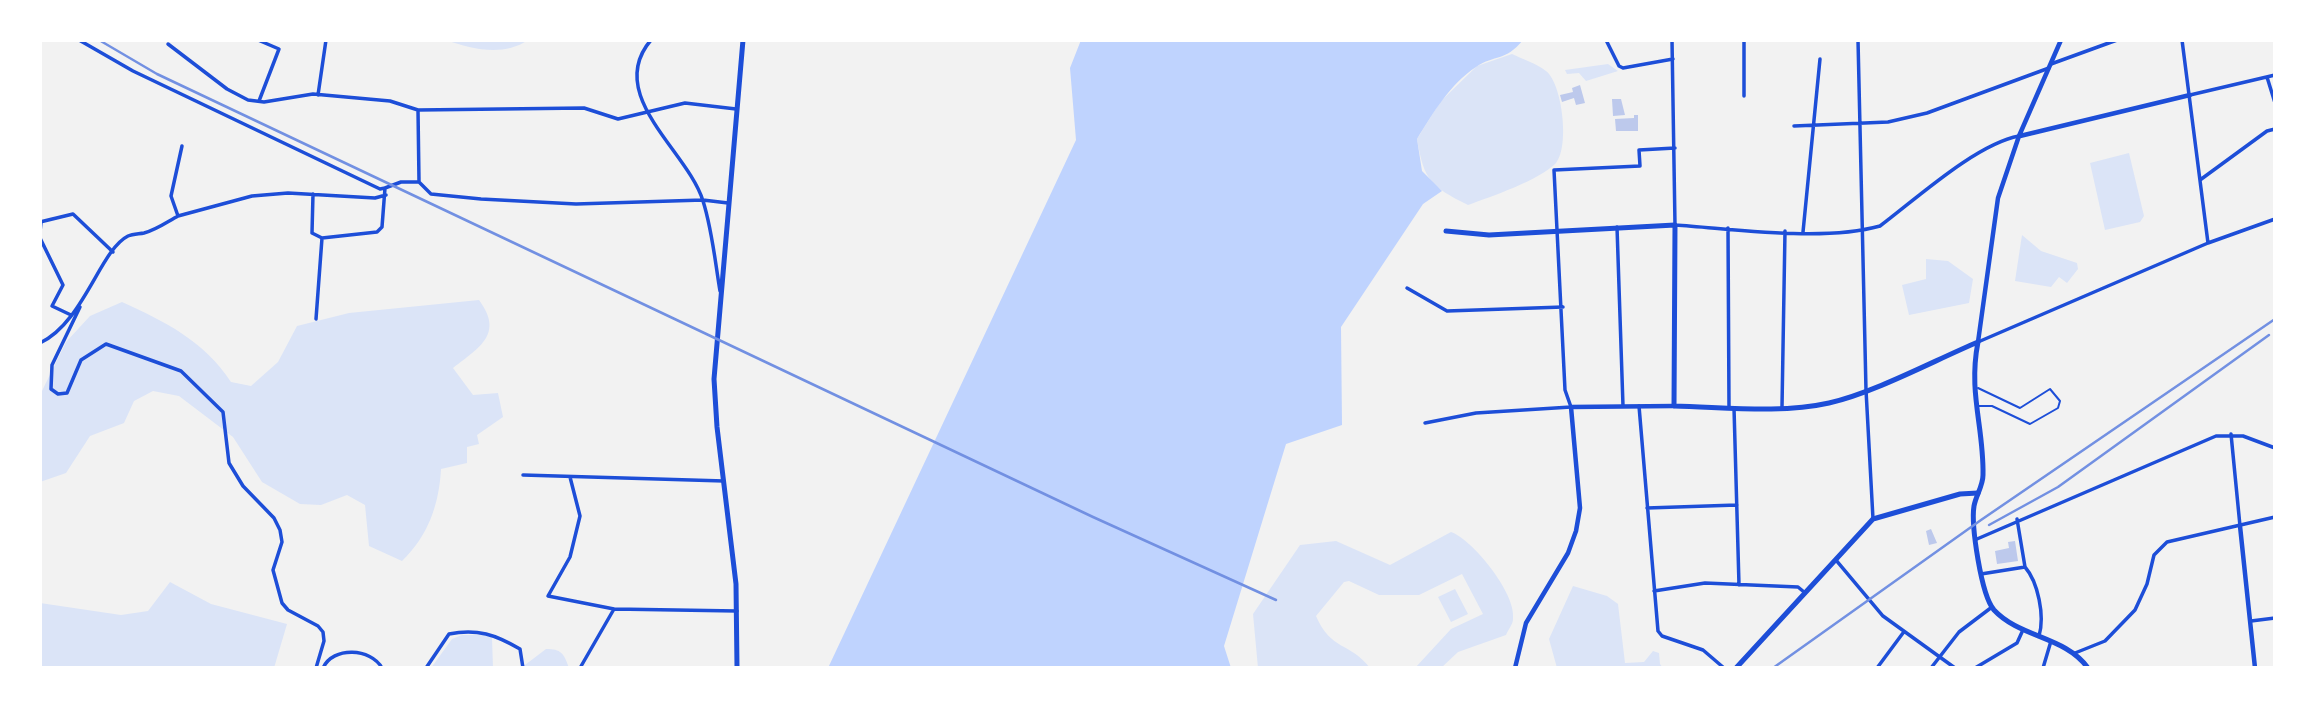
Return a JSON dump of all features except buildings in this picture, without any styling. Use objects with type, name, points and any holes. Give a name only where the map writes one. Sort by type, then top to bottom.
[{"type":"main road","points":[[737,668],[737,611],[715,379],[743,40]]},
{"type":"main road","points":[[1446,231],[1489,235],[1675,225],[1674,406],[1782,407],[1828,403],[1866,390],[1978,342],[1973,388],[1983,474],[1974,509],[1982,574],[1992,607],[2022,632],[2039,636],[2075,653],[2088,668]]},
{"type":"main road","points":[[1736,668],[1873,519],[1960,495],[1979,493]]},
{"type":"street","points":[[79,40],[133,72],[380,189],[401,182],[419,182]]},
{"type":"street","points":[[258,40],[279,49],[259,101]]},
{"type":"street","points":[[318,95],[326,40]]},
{"type":"street","points":[[651,40],[640,53],[637,78],[647,114],[691,175],[703,200],[721,300]]},
{"type":"street","points":[[1606,40],[1619,66],[1623,68],[1673,59]]},
{"type":"street","points":[[1672,40],[1675,225],[1835,235],[1880,226],[1974,156],[1999,142],[2275,75]]},
{"type":"street","points":[[1744,40],[1744,96]]},
{"type":"street","points":[[1858,40],[1866,390],[1873,519]]},
{"type":"street","points":[[1978,342],[1994,218],[2019,136],[2061,40]]},
{"type":"street","points":[[1794,126],[1860,125],[1927,113],[2117,40]]},
{"type":"street","points":[[2182,40],[2208,243]]},
{"type":"street","points":[[168,44],[227,89],[248,100],[318,95],[390,101],[418,110],[584,108],[618,119],[685,103],[736,109]]},
{"type":"street","points":[[1803,232],[1820,59]]},
{"type":"street","points":[[2267,77],[2275,103]]},
{"type":"street","points":[[418,110],[419,182],[431,194],[576,204],[703,200],[728,203]]},
{"type":"street","points":[[2200,180],[2267,131],[2275,129]]},
{"type":"street","points":[[178,216],[171,196],[182,146]]},
{"type":"street","points":[[1515,668],[1527,624],[1567,553],[1576,531],[1580,508],[1571,407],[1565,390],[1563,307],[1554,170],[1640,166],[1639,150],[1675,149]]},
{"type":"street","points":[[313,194],[312,233],[322,238],[377,232],[382,227],[385,188]]},
{"type":"street","points":[[316,668],[324,641],[323,632],[318,626],[288,610],[282,603],[274,570],[282,542],[280,530],[274,519],[243,486],[229,463],[223,412],[181,371],[106,344],[81,360],[67,393],[58,394],[51,389],[52,365],[80,307],[113,252],[128,236],[146,233],[178,216],[252,196],[313,194],[375,198],[386,195]]},
{"type":"street","points":[[71,316],[52,306],[63,285],[40,235],[41,222],[73,214],[113,252]]},
{"type":"street","points":[[1978,342],[2208,243],[2275,219]]},
{"type":"street","points":[[1617,227],[1623,406]]},
{"type":"street","points":[[1728,228],[1740,585]]},
{"type":"street","points":[[1782,407],[1785,231]]},
{"type":"street","points":[[316,319],[322,238]]},
{"type":"street","points":[[1407,288],[1447,311],[1563,307]]},
{"type":"street","points":[[40,343],[53,336],[80,307]]},
{"type":"street","points":[[1639,406],[1658,631],[1662,636],[1703,650],[1724,668]]},
{"type":"street","points":[[1425,423],[1476,413],[1571,407],[1674,406]]},
{"type":"street","points":[[2231,434],[2255,668]]},
{"type":"street","points":[[1977,538],[2183,449],[2231,434],[2275,448]]},
{"type":"street","points":[[523,475],[724,481]]},
{"type":"street","points":[[570,477],[580,516],[570,557],[548,596],[614,610],[737,611]]},
{"type":"street","points":[[1647,508],[1737,505]]},
{"type":"street","points":[[2075,653],[2105,641],[2135,610],[2159,547],[2184,536],[2275,517]]},
{"type":"street","points":[[2017,519],[2025,567],[2035,577],[2041,625],[2039,636]]},
{"type":"street","points":[[1836,560],[1851,573],[1876,609],[1903,633],[1955,668]]},
{"type":"street","points":[[1982,574],[2025,567]]},
{"type":"street","points":[[1654,591],[1705,583],[1798,587],[1804,592]]},
{"type":"street","points":[[1931,668],[1965,627],[1992,607]]},
{"type":"street","points":[[580,668],[614,610]]},
{"type":"street","points":[[2250,621],[2275,618]]},
{"type":"street","points":[[426,668],[449,634],[462,631],[488,632],[520,649],[523,668]]},
{"type":"street","points":[[1975,668],[2017,643],[2022,632]]},
{"type":"street","points":[[1877,668],[1903,633]]},
{"type":"street","points":[[2043,668],[2051,641]]},
{"type":"street","points":[[323,668],[331,656],[345,652],[365,654],[382,668]]},
{"type":"lane","points":[[1973,388],[1985,389],[2020,408],[2050,389],[2060,401],[2058,408],[2030,424],[1992,406],[1975,406]]},
{"type":"shaded area","points":[[446,40],[528,40],[508,48],[487,50]]},
{"type":"shaded area","points":[[1512,54],[1542,68],[1552,78],[1562,115],[1563,143],[1560,155],[1556,163],[1539,176],[1468,205],[1437,187],[1431,180],[1426,173],[1417,139],[1440,102],[1477,66]]},
{"type":"shaded area","points":[[1608,64],[1618,71],[1586,81],[1579,73],[1567,74],[1565,70]]},
{"type":"shaded area","points":[[2129,153],[2144,216],[2140,222],[2105,230],[2090,163]]},
{"type":"shaded area","points":[[2022,235],[2041,251],[2077,263],[2078,269],[2067,283],[2059,277],[2051,287],[2015,281]]},
{"type":"shaded area","points":[[1926,259],[1948,261],[1973,279],[1969,303],[1909,315],[1902,285],[1926,279]]},
{"type":"shaded area","points":[[479,300],[489,322],[486,339],[453,368],[473,395],[498,393],[503,417],[477,435],[479,444],[467,447],[467,463],[441,469],[438,495],[430,519],[419,541],[402,561],[369,546],[365,505],[347,495],[321,505],[300,504],[262,482],[233,437],[179,396],[153,391],[134,401],[124,423],[90,436],[66,473],[40,482],[40,395],[66,342],[90,316],[122,302],[183,334],[209,355],[231,382],[251,386],[278,362],[297,326],[349,313]]},
{"type":"shaded area","points":[[1451,532],[1481,556],[1501,582],[1512,608],[1513,619],[1506,635],[1458,652],[1441,668],[1415,668],[1451,629],[1483,614],[1462,574],[1419,595],[1379,595],[1349,581],[1344,582],[1316,616],[1334,641],[1363,660],[1370,668],[1258,668],[1253,614],[1300,545],[1336,541],[1390,565]]},
{"type":"shaded area","points":[[170,582],[211,604],[287,624],[274,668],[40,668],[40,603],[121,615],[148,611]]},
{"type":"shaded area","points":[[1573,586],[1607,596],[1618,604],[1625,663],[1644,662],[1653,651],[1659,653],[1663,668],[1557,668],[1549,639]]},
{"type":"shaded area","points":[[1455,589],[1468,614],[1451,622],[1438,597]]},
{"type":"shaded area","points":[[462,635],[489,635],[492,638],[493,668],[431,668],[452,639]]},
{"type":"shaded area","points":[[546,649],[561,653],[569,668],[521,668]]},
{"type":"water","points":[[1081,40],[1523,40],[1511,52],[1483,63],[1458,82],[1417,139],[1422,171],[1442,191],[1423,204],[1341,327],[1342,425],[1286,444],[1224,646],[1231,668],[828,668],[1076,140],[1070,68]]},
{"type":"railway","points":[[99,40],[157,74],[1093,517],[1276,600]]},
{"type":"railway","points":[[1773,668],[1981,520],[2275,319]]},
{"type":"railway","points":[[1989,525],[2058,487],[2269,335]]}]
